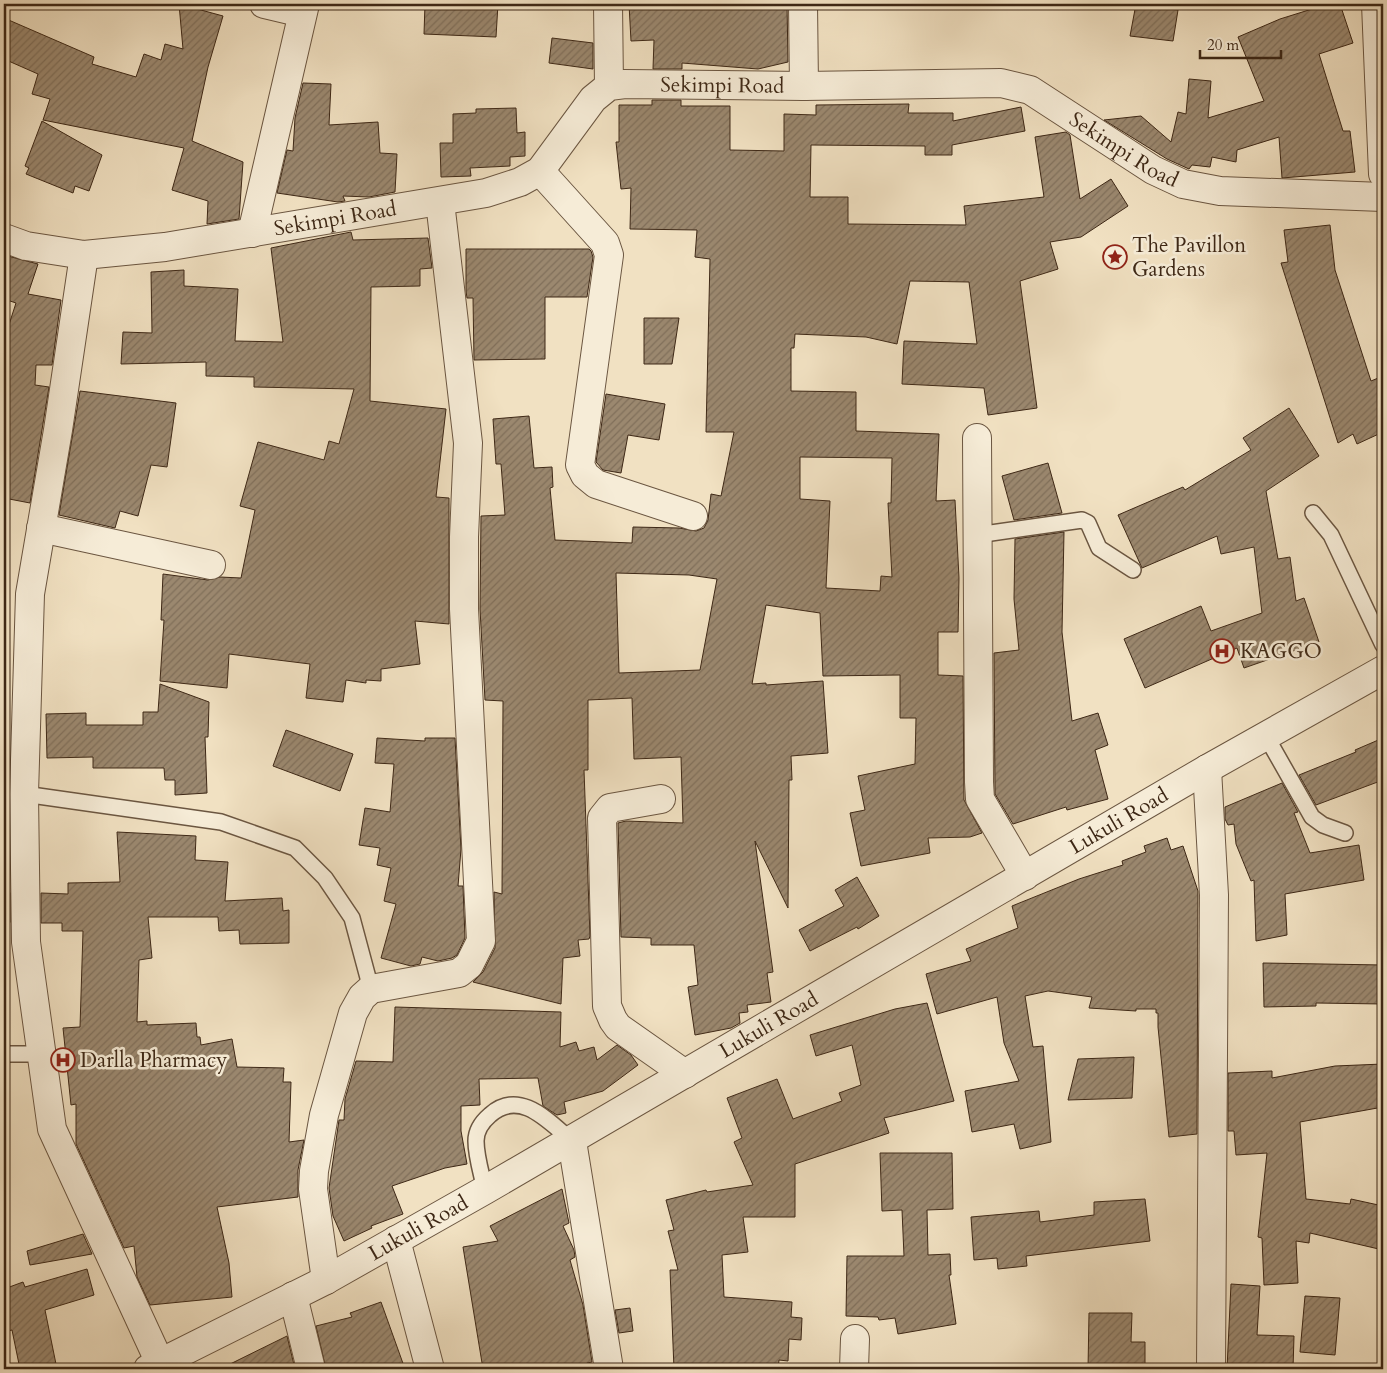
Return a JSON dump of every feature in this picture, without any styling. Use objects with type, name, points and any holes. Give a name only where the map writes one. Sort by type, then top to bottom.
[{"type":"street","points":[[252,233],[304,9],[264,4]]},
{"type":"street","points":[[608,4],[609,86]]},
{"type":"street","points":[[803,4],[804,86]]},
{"type":"street","points":[[1376,4],[1383,174]]},
{"type":"street","name":"Sekimpi Road","points":[[4,238],[26,246],[84,255],[165,246],[252,233],[486,193],[520,182],[540,171],[593,99],[609,86],[625,84],[804,86],[1001,83],[1030,90],[1153,170],[1184,184],[1220,191],[1383,197]]},
{"type":"street","points":[[540,171],[605,243],[609,255],[580,465],[585,475],[596,484],[693,516]]},
{"type":"street","points":[[326,1280],[313,1190],[314,1171],[324,1115],[353,1013],[371,989],[459,973],[469,965],[480,941],[464,609],[464,536],[468,443],[440,202]]},
{"type":"street","points":[[84,255],[30,594],[15,654],[24,794],[26,942],[48,1115],[54,1136],[154,1366]]},
{"type":"street","points":[[977,438],[980,798],[1024,876]]},
{"type":"street","points":[[41,528],[211,565]]},
{"type":"street","name":"Lukuli Road","points":[[154,1366],[326,1280],[572,1141],[1207,769],[1383,670]]},
{"type":"street","points":[[1207,769],[1214,895],[1211,1369]]},
{"type":"street","points":[[660,799],[610,808],[602,818],[608,1006],[613,1020],[618,1027],[685,1074]]},
{"type":"street","points":[[572,1141],[608,1369]]},
{"type":"street","points":[[396,1240],[430,1369]]},
{"type":"street","points":[[293,1296],[311,1369]]},
{"type":"street","points":[[854,1369],[856,1339]]},
{"type":"lane","points":[[1313,513],[1331,535],[1383,645]]},
{"type":"lane","points":[[977,535],[1082,520],[1088,523],[1099,548],[1133,570]]},
{"type":"lane","points":[[1266,736],[1312,817],[1323,825],[1345,833]]},
{"type":"lane","points":[[24,794],[221,822],[295,848],[325,878],[352,918],[371,989]]},
{"type":"lane","points":[[4,1054],[41,1054]]},
{"type":"lane","points":[[485,1190],[476,1140],[482,1122],[496,1109],[519,1104],[532,1108],[572,1141]]},
{"type":"building","points":[[179,4],[223,16],[208,67],[192,141],[243,162],[239,219],[207,224],[208,201],[172,190],[184,148],[43,120],[50,99],[32,94],[38,74],[4,59],[4,18],[94,57],[92,64],[136,77],[144,54],[161,60],[165,44],[183,49]]},
{"type":"building","points":[[425,4],[498,4],[496,37],[424,34]]},
{"type":"building","points":[[629,4],[787,4],[788,62],[758,69],[682,63],[682,69],[653,69],[654,40],[631,41]]},
{"type":"building","points":[[1136,4],[1178,10],[1173,41],[1130,36]]},
{"type":"building","points":[[1328,4],[1340,4],[1353,43],[1319,54],[1343,131],[1350,131],[1355,172],[1282,178],[1279,137],[1237,150],[1236,162],[1212,157],[1210,167],[1192,165],[1189,169],[1167,159],[1104,120],[1141,116],[1171,142],[1178,112],[1186,114],[1189,79],[1211,81],[1208,118],[1264,101],[1238,37],[1280,19]]},
{"type":"building","points":[[552,38],[593,43],[593,69],[549,63]]},
{"type":"building","points":[[303,83],[331,84],[329,125],[378,122],[380,153],[397,154],[395,192],[369,197],[343,196],[345,201],[338,202],[277,193],[287,150],[293,151],[295,118]]},
{"type":"building","points":[[652,100],[681,100],[681,106],[730,106],[730,150],[784,151],[784,114],[816,115],[816,105],[909,104],[908,113],[953,113],[953,121],[1021,107],[1025,131],[952,145],[952,155],[925,155],[925,146],[811,145],[810,197],[848,197],[848,224],[966,225],[964,206],[1044,197],[1035,137],[1066,132],[1070,135],[1080,199],[1111,179],[1128,206],[1081,237],[1050,242],[1058,269],[1020,281],[1037,408],[988,415],[984,388],[902,384],[904,341],[977,344],[969,282],[910,281],[897,344],[866,337],[795,334],[794,348],[791,348],[791,391],[856,392],[856,431],[939,434],[936,501],[955,500],[959,578],[958,632],[938,632],[938,675],[963,676],[964,800],[982,833],[970,837],[928,838],[930,853],[861,866],[850,813],[865,810],[858,776],[915,764],[916,718],[900,718],[900,675],[823,676],[820,613],[766,605],[752,684],[766,683],[766,685],[823,681],[828,753],[791,756],[792,780],[789,780],[788,908],[755,841],[773,972],[767,973],[771,1002],[747,1005],[748,1012],[739,1013],[740,1023],[731,1028],[695,1035],[688,987],[698,985],[694,945],[651,945],[651,938],[621,937],[618,823],[626,821],[683,823],[681,757],[634,759],[632,698],[588,700],[588,770],[584,770],[590,936],[589,939],[578,940],[580,956],[563,958],[561,1004],[473,982],[483,972],[495,948],[494,892],[502,894],[503,701],[485,700],[480,609],[481,516],[505,515],[501,464],[496,464],[493,419],[529,416],[534,468],[552,467],[553,487],[550,488],[555,540],[632,543],[633,527],[679,528],[696,531],[704,528],[708,520],[711,494],[721,496],[734,432],[706,432],[710,259],[695,257],[697,230],[630,229],[631,188],[621,189],[616,142],[619,142],[619,105],[652,105]],"holes":[[[800,457],[892,458],[891,503],[888,503],[892,577],[881,576],[880,591],[826,588],[830,501],[800,499]],[[616,573],[689,575],[717,579],[700,670],[619,673]]]},
{"type":"building","points":[[516,108],[517,133],[525,132],[525,156],[510,157],[510,166],[470,168],[471,176],[441,177],[440,143],[453,143],[453,114],[476,113],[476,109]]},
{"type":"building","points":[[42,121],[102,155],[89,191],[75,186],[73,193],[26,174],[29,168],[25,166]]},
{"type":"building","points":[[1330,225],[1335,270],[1371,381],[1383,376],[1383,432],[1357,444],[1353,434],[1338,443],[1281,263],[1288,262],[1284,230]]},
{"type":"building","points":[[351,232],[353,240],[428,238],[432,268],[420,269],[420,286],[371,287],[370,401],[446,409],[436,497],[449,498],[449,624],[415,621],[420,664],[381,669],[381,681],[366,680],[366,683],[346,680],[343,702],[306,698],[310,664],[229,654],[227,688],[160,681],[164,620],[161,620],[163,574],[208,580],[220,577],[241,578],[255,510],[240,506],[258,442],[324,460],[329,441],[339,444],[354,389],[254,387],[254,377],[206,376],[206,362],[121,364],[123,332],[152,333],[151,272],[184,270],[184,286],[238,289],[235,341],[283,342],[271,248]]},
{"type":"building","points":[[466,249],[589,249],[591,251],[593,257],[587,297],[545,297],[545,359],[474,360],[473,298],[467,298],[466,291]]},
{"type":"building","points":[[4,255],[38,264],[28,294],[61,300],[52,365],[36,365],[35,385],[49,387],[30,503],[4,498],[4,340],[16,303],[4,299]]},
{"type":"building","points":[[644,318],[679,318],[672,364],[644,364]]},
{"type":"building","points":[[80,391],[176,403],[167,467],[151,465],[138,516],[120,511],[115,528],[59,515]]},
{"type":"building","points":[[606,394],[665,404],[659,440],[628,435],[621,473],[603,470],[596,462]]},
{"type":"building","points":[[1289,408],[1319,456],[1266,491],[1278,559],[1290,557],[1296,601],[1304,598],[1319,642],[1244,668],[1237,648],[1145,688],[1124,639],[1201,606],[1211,631],[1262,613],[1254,547],[1221,554],[1217,536],[1142,568],[1118,515],[1183,487],[1185,490],[1251,450],[1243,438]]},
{"type":"building","points":[[1048,463],[1062,513],[1014,520],[1002,476]]},
{"type":"building","points":[[1064,532],[1062,632],[1072,721],[1098,713],[1108,745],[1095,750],[1108,799],[1067,810],[1066,807],[1013,824],[995,794],[994,653],[1019,650],[1014,599],[1015,539]]},
{"type":"building","points":[[160,684],[209,702],[208,737],[205,737],[207,793],[175,795],[175,780],[165,780],[164,768],[93,768],[93,757],[47,758],[46,714],[86,713],[86,725],[143,725],[143,712],[158,712]]},
{"type":"building","points":[[286,730],[353,754],[340,791],[273,766]]},
{"type":"building","points":[[377,738],[425,741],[425,738],[455,738],[461,849],[458,886],[463,886],[465,938],[457,955],[452,958],[438,961],[422,957],[420,964],[411,966],[381,958],[396,904],[384,901],[391,868],[377,865],[380,848],[359,845],[365,808],[390,812],[394,764],[375,763]]},
{"type":"building","points":[[1383,738],[1383,780],[1316,805],[1299,775],[1356,752],[1355,750]]},
{"type":"building","points":[[1282,783],[1298,812],[1294,813],[1310,853],[1359,845],[1364,880],[1285,894],[1287,935],[1256,941],[1254,880],[1251,881],[1236,844],[1234,824],[1228,825],[1225,819],[1225,807]]},
{"type":"building","points":[[117,832],[196,836],[195,860],[228,862],[225,901],[282,898],[283,911],[289,910],[289,943],[240,944],[239,930],[219,931],[218,917],[148,917],[152,958],[139,960],[137,1022],[147,1021],[147,1025],[196,1023],[197,1037],[200,1037],[201,1045],[232,1039],[237,1067],[284,1068],[283,1082],[291,1082],[289,1142],[304,1140],[298,1170],[298,1197],[217,1207],[229,1263],[232,1297],[150,1305],[137,1277],[134,1246],[124,1248],[76,1144],[76,1104],[71,1105],[63,1028],[80,1027],[83,931],[62,931],[62,923],[41,923],[41,893],[68,894],[68,883],[120,882]]},
{"type":"building","points":[[1167,838],[1171,850],[1183,846],[1198,891],[1197,1134],[1169,1137],[1158,1013],[1156,1013],[1156,1009],[1136,1009],[1136,1011],[1089,1008],[1092,997],[1048,991],[1025,996],[1033,1047],[1043,1046],[1051,1142],[1020,1149],[1014,1124],[972,1132],[965,1091],[1019,1081],[1004,1043],[997,997],[937,1014],[926,974],[971,961],[966,949],[1018,928],[1012,906],[1079,879],[1123,865],[1122,861],[1146,852],[1144,846]]},
{"type":"building","points":[[857,877],[879,916],[858,929],[857,927],[810,951],[799,930],[844,906],[835,890]]},
{"type":"building","points":[[4,893],[10,893],[10,922],[4,922]]},
{"type":"building","points":[[1263,963],[1383,965],[1383,1004],[1316,1003],[1316,1006],[1264,1007]]},
{"type":"building","points":[[927,1003],[954,1101],[884,1118],[889,1133],[795,1164],[795,1217],[743,1217],[748,1252],[722,1255],[724,1297],[792,1302],[791,1317],[802,1318],[801,1340],[789,1339],[788,1361],[779,1360],[778,1369],[674,1369],[670,1270],[678,1270],[668,1231],[674,1230],[666,1200],[706,1190],[707,1192],[753,1185],[734,1142],[742,1138],[727,1098],[777,1079],[793,1119],[842,1101],[839,1093],[861,1085],[852,1045],[816,1056],[810,1035],[895,1009]]},
{"type":"building","points":[[395,1007],[561,1012],[560,1047],[576,1042],[579,1051],[594,1047],[597,1060],[617,1045],[631,1055],[638,1065],[603,1091],[564,1102],[566,1113],[557,1115],[543,1106],[538,1078],[479,1079],[480,1105],[461,1106],[461,1131],[467,1164],[445,1168],[392,1186],[403,1214],[371,1226],[372,1228],[344,1241],[333,1216],[329,1188],[339,1120],[344,1120],[345,1099],[356,1061],[393,1062]]},
{"type":"building","points":[[1134,1057],[1132,1098],[1068,1100],[1078,1059]]},
{"type":"building","points":[[1383,1064],[1383,1107],[1300,1122],[1306,1199],[1350,1204],[1351,1199],[1383,1206],[1383,1250],[1310,1233],[1309,1243],[1296,1241],[1298,1283],[1264,1285],[1262,1238],[1258,1237],[1267,1153],[1236,1155],[1234,1131],[1228,1131],[1228,1073],[1272,1071],[1272,1078],[1335,1066]]},
{"type":"building","points":[[880,1153],[952,1153],[953,1209],[927,1210],[928,1255],[950,1254],[951,1275],[949,1275],[956,1324],[898,1334],[895,1318],[879,1320],[878,1317],[846,1316],[847,1256],[904,1256],[902,1210],[882,1211]]},
{"type":"building","points":[[562,1189],[569,1223],[563,1226],[574,1250],[575,1257],[570,1260],[583,1305],[592,1362],[587,1363],[588,1369],[483,1369],[463,1247],[498,1241],[490,1226]]},
{"type":"building","points":[[1145,1199],[1150,1241],[1026,1256],[1027,1266],[998,1269],[997,1258],[974,1260],[971,1217],[1039,1211],[1040,1222],[1094,1215],[1094,1202]]},
{"type":"building","points":[[83,1234],[92,1254],[30,1265],[27,1251]]},
{"type":"building","points":[[87,1269],[94,1295],[45,1310],[57,1369],[20,1369],[12,1330],[4,1332],[4,1289],[23,1282],[25,1287]]},
{"type":"building","points":[[1231,1284],[1260,1286],[1257,1335],[1294,1336],[1293,1369],[1227,1369]]},
{"type":"building","points":[[1305,1296],[1340,1298],[1335,1355],[1300,1352]]},
{"type":"building","points":[[381,1302],[405,1369],[326,1369],[316,1326],[352,1317],[350,1313]]},
{"type":"building","points":[[630,1308],[633,1331],[619,1333],[615,1310]]},
{"type":"building","points":[[1089,1313],[1132,1313],[1131,1342],[1145,1342],[1145,1369],[1088,1369]]},
{"type":"building","points":[[287,1336],[295,1369],[220,1369]]},
{"type":"place","name":"The Pavillon Gardens","points":[[1115,257]]},
{"type":"place","name":"KAGGO","points":[[1222,651]]},
{"type":"place","name":"Darlla Pharmacy","points":[[63,1060]]}]
